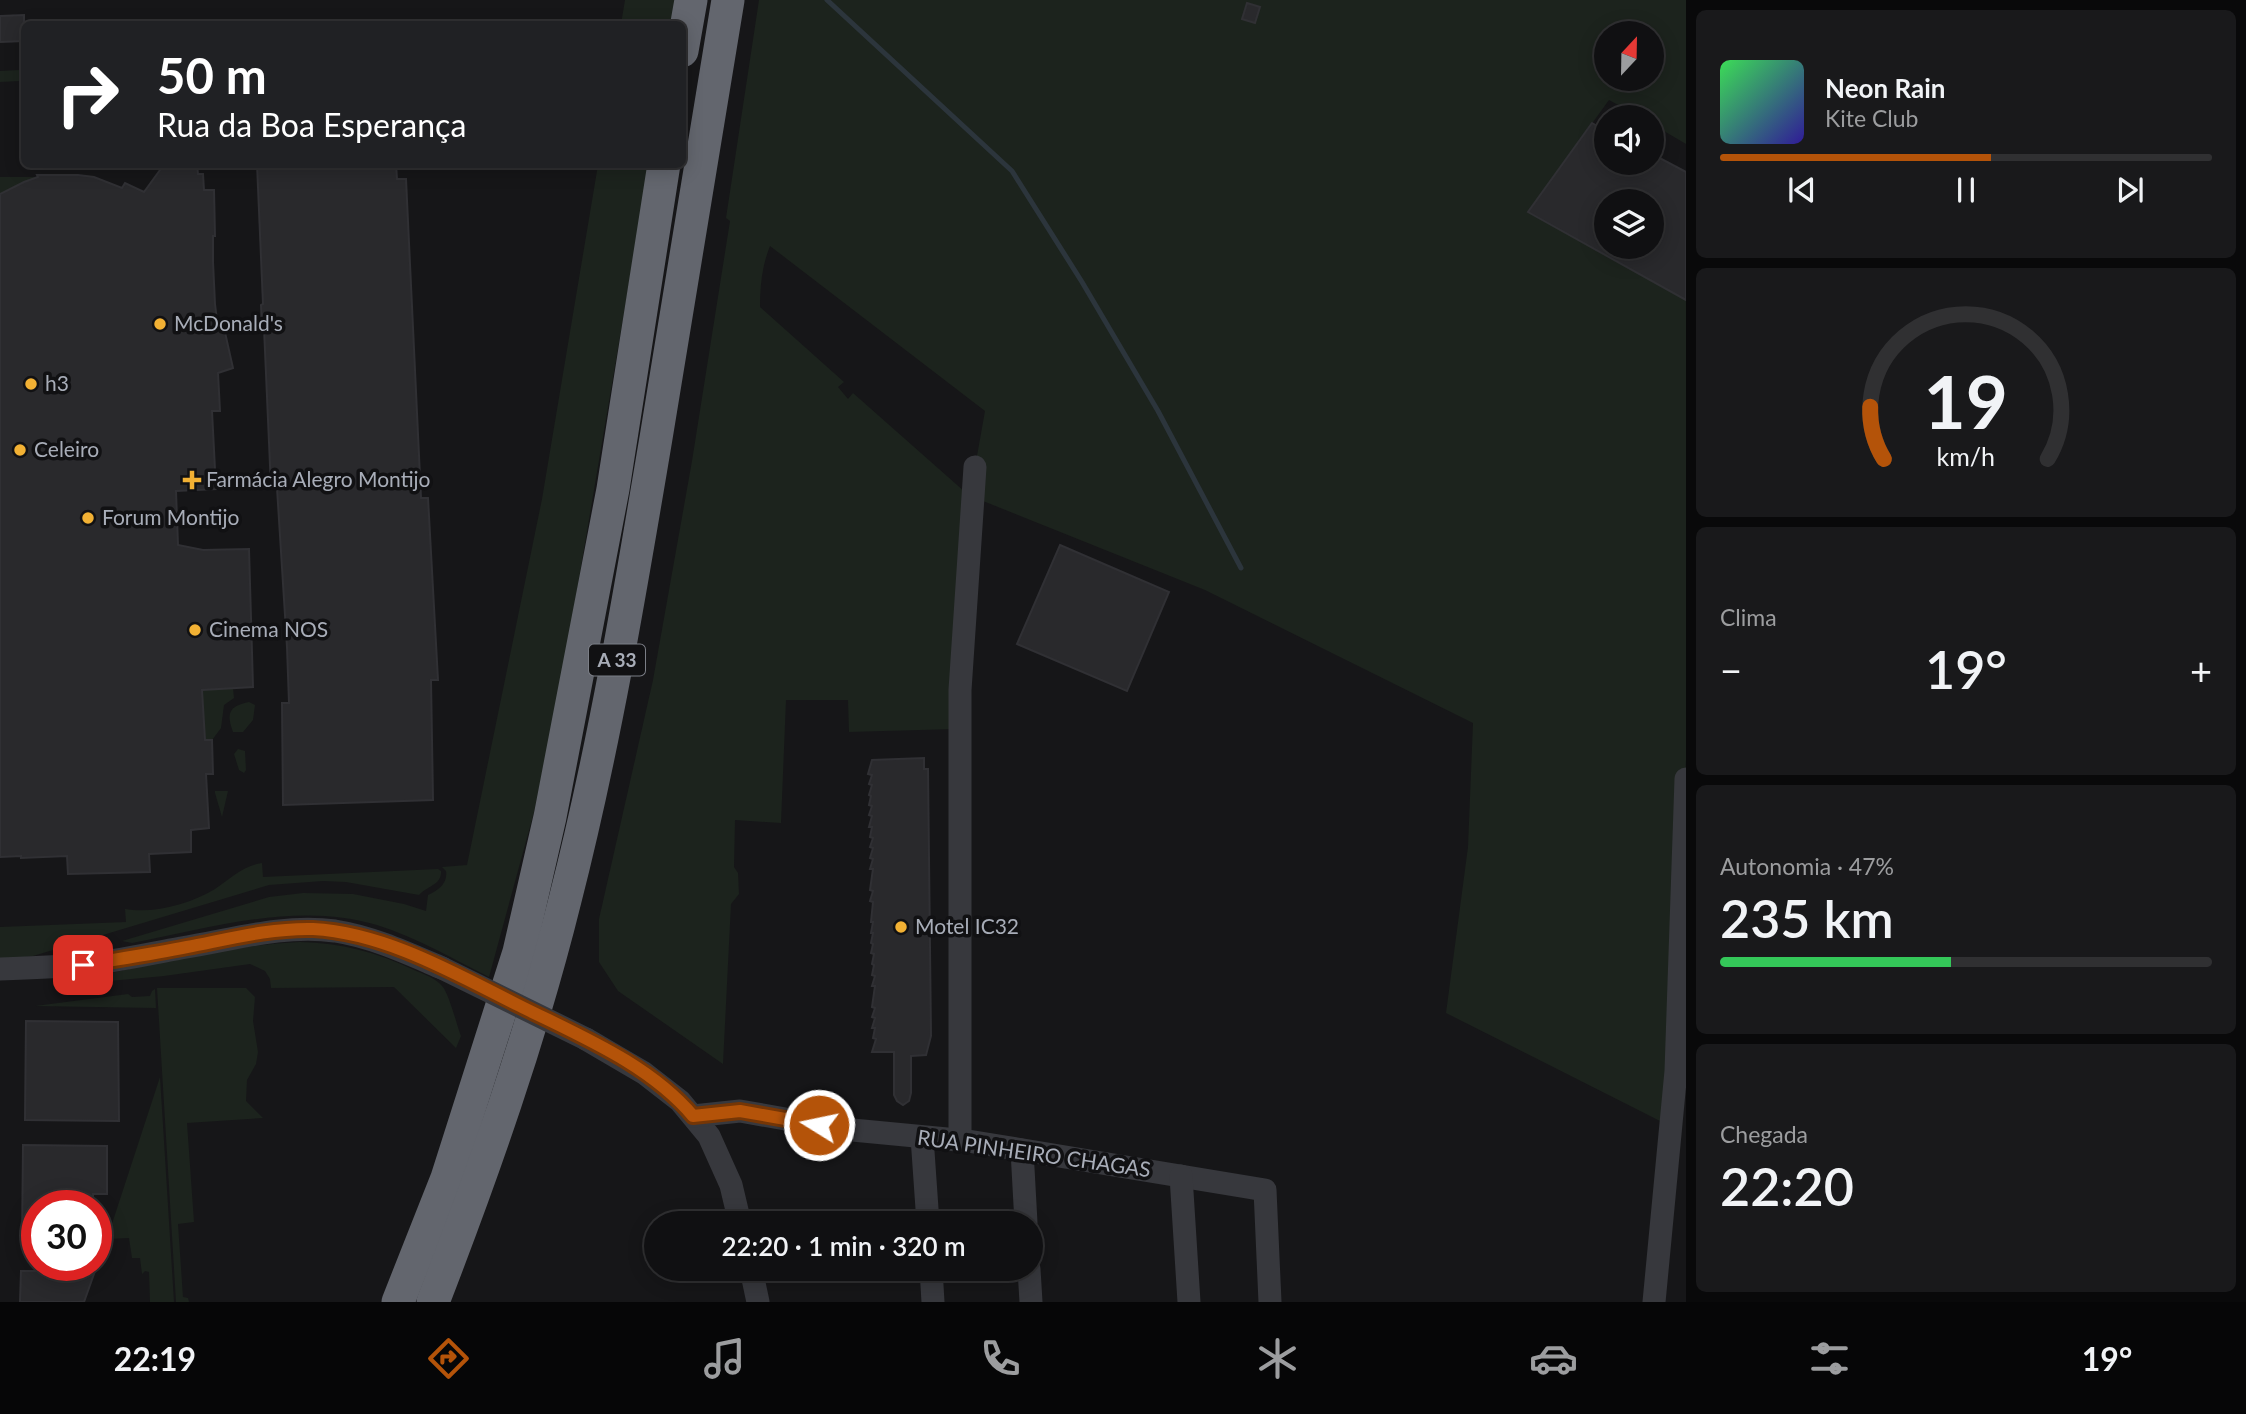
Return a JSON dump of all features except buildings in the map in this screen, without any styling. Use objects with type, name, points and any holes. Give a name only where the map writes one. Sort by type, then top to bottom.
[{"type":"highway","points":[[686,28],[691,0]]},
{"type":"highway","name":"A 33","points":[[433,1302],[476,1189],[528,1036],[581,834],[641,526],[728,0]]},
{"type":"highway","name":"A 33","points":[[398,1302],[447,1178],[519,952],[550,817],[610,503],[663,168]]},
{"type":"street","points":[[960,1140],[960,690],[975,467]]},
{"type":"street","points":[[1654,1302],[1676,1071],[1686,779]]},
{"type":"street","points":[[0,969],[83,965],[292,929],[337,932],[368,939],[442,968],[586,1039],[645,1073],[680,1101],[709,1136],[730,1185],[737,1211]]},
{"type":"street","name":"RUA PINHEIRO CHAGAS","points":[[693,1116],[740,1111],[842,1129],[960,1140],[1265,1190],[1270,1302]]},
{"type":"street","points":[[922,1137],[927,1211]]},
{"type":"street","points":[[1022,1150],[1025,1211]]},
{"type":"street","points":[[1181,1176],[1189,1302]]},
{"type":"street","points":[[754,1281],[758,1302]]},
{"type":"street","points":[[932,1281],[933,1302]]},
{"type":"street","points":[[1030,1281],[1031,1302]]},
{"type":"shaded area","points":[[625,0],[677,0],[674,21],[622,21]]},
{"type":"shaded area","points":[[759,0],[1686,0],[1686,144],[1664,131],[1664,105],[1618,105],[1609,100],[1605,105],[1594,105],[1594,121],[1528,212],[1594,249],[1594,259],[1612,259],[1686,300],[1686,760],[1677,944],[1662,1122],[1446,1013],[1468,847],[1473,723],[1205,590],[973,497],[975,467],[985,411],[770,246],[762,276],[760,307],[844,382],[838,387],[848,399],[853,393],[965,492],[955,729],[849,732],[848,700],[786,700],[781,823],[735,820],[734,867],[738,873],[739,894],[731,904],[723,1064],[618,991],[599,962],[599,919],[653,680],[692,461],[730,221],[726,218]]},
{"type":"shaded area","points":[[19,70],[20,81],[0,82],[0,71]]},
{"type":"shaded area","points":[[597,168],[648,168],[563,673],[534,812],[489,977],[406,936],[347,918],[285,916],[254,919],[132,943],[122,941],[269,897],[303,893],[353,894],[426,911],[428,895],[446,879],[446,871],[442,867],[467,865],[542,499]]},
{"type":"shaded area","points":[[0,177],[38,177],[0,194]]},
{"type":"shaded area","points":[[233,688],[234,698],[224,705],[221,728],[212,740],[205,740],[202,690]]},
{"type":"shaded area","points":[[249,702],[255,705],[253,720],[243,732],[233,732],[231,711]]},
{"type":"shaded area","points":[[238,749],[245,751],[244,773],[239,770],[234,754]]},
{"type":"shaded area","points":[[228,791],[222,817],[215,793]]},
{"type":"shaded area","points":[[262,863],[263,877],[438,869],[441,876],[419,895],[346,882],[269,885],[33,956],[0,960],[0,927],[126,922],[125,909],[160,909],[183,903],[215,889],[242,870]]},
{"type":"shaded area","points":[[300,942],[330,944],[372,953],[429,976],[442,986],[447,995],[461,1036],[456,1048],[394,987],[271,988],[265,971],[250,964],[164,976],[65,985],[211,953]]},
{"type":"shaded area","points":[[157,988],[246,988],[255,997],[253,1021],[258,1052],[256,1064],[247,1080],[246,1101],[263,1118],[187,1123],[194,1222],[178,1224],[183,1297],[188,1298],[189,1302],[176,1302]]},
{"type":"shaded area","points":[[155,989],[156,1008],[35,1006],[128,994],[132,997],[150,996]]},
{"type":"shaded area","points":[[160,1077],[174,1302],[150,1302],[149,1272],[142,1274],[140,1258],[132,1258],[129,1238],[112,1239],[112,1224]]},
{"type":"waterway","points":[[827,0],[1012,171],[1082,282],[1158,411],[1241,568]]},
{"type":"place","name":"McDonald's","points":[[160,324]]},
{"type":"place","name":"h3","points":[[31,384]]},
{"type":"place","name":"Celeiro","points":[[20,450]]},
{"type":"place","name":"Farmácia Alegro Montijo","points":[[192,480]]},
{"type":"place","name":"Forum Montijo","points":[[88,518]]},
{"type":"place","name":"Cinema NOS","points":[[195,630]]},
{"type":"place","name":"Motel IC32","points":[[901,927]]},
{"type":"route","points":[[83,965],[292,929],[337,932],[380,942],[442,968],[586,1039],[645,1073],[680,1101],[693,1116],[740,1111],[819,1125]]}]
